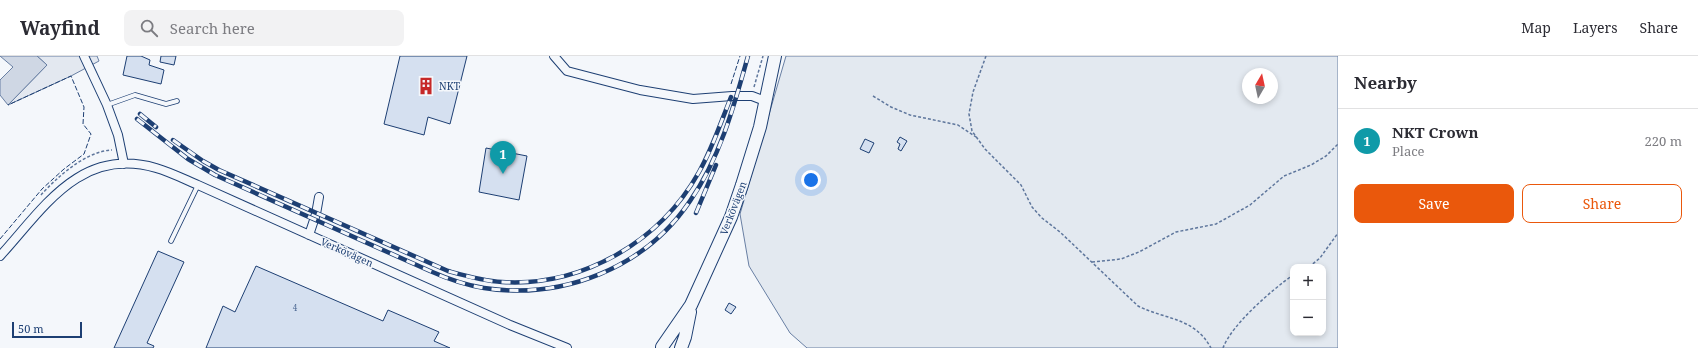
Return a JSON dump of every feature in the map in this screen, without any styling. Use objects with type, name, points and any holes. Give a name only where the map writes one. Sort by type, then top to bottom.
[{"type":"main road","name":"Verkövägen","points":[[663,348],[691,305],[730,217],[760,127],[774,56]]},
{"type":"main road","points":[[682,348],[691,305]]},
{"type":"street","points":[[84,56],[107,105],[118,135],[124,164]]},
{"type":"street","points":[[554,56],[567,72],[640,90],[693,99],[752,96],[765,101]]},
{"type":"street","name":"Verkövägen","points":[[0,256],[44,205],[73,179],[98,167],[124,164],[155,168],[198,185],[510,325],[567,348]]},
{"type":"street","points":[[310,235],[319,197]]},
{"type":"lane","points":[[107,105],[135,95],[166,104],[177,101]]},
{"type":"lane","points":[[171,241],[198,185]]},
{"type":"path","points":[[752,96],[763,56]]},
{"type":"path","points":[[986,56],[973,92],[969,114],[972,131],[984,149],[1021,185],[1032,207],[1042,218],[1060,232],[1138,306],[1149,311],[1184,321],[1201,333],[1211,348]]},
{"type":"path","points":[[873,96],[891,108],[910,115],[958,125],[977,138]]},
{"type":"path","points":[[1092,262],[1121,259],[1139,252],[1176,232],[1216,224],[1250,205],[1284,176],[1311,165],[1326,156],[1338,144]]},
{"type":"path","points":[[1313,264],[1320,258],[1338,233]]},
{"type":"path","points":[[1223,348],[1226,341],[1243,319],[1277,286],[1290,277]]},
{"type":"shaded area","points":[[0,56],[37,56],[47,65],[8,105],[0,95],[0,80],[13,67]]},
{"type":"shaded area","points":[[37,56],[97,56],[99,61],[71,76],[8,105],[47,65]]},
{"type":"shaded area","points":[[786,56],[1338,56],[1338,348],[807,348],[790,333],[749,266],[740,214]]},
{"type":"building","points":[[127,56],[141,56],[150,60],[149,65],[164,70],[161,84],[123,75]]},
{"type":"building","points":[[161,56],[176,56],[174,65],[160,62]]},
{"type":"building","name":"NKT","points":[[400,56],[467,56],[450,124],[428,117],[424,135],[384,124]]},
{"type":"building","points":[[900,137],[907,141],[901,151],[898,149],[900,144],[897,142]]},
{"type":"building","points":[[865,139],[874,143],[869,153],[860,149]]},
{"type":"building","points":[[486,148],[527,156],[519,200],[479,192]]},
{"type":"building","points":[[158,251],[184,262],[147,343],[154,346],[153,348],[114,348]]},
{"type":"building","points":[[256,266],[383,321],[388,310],[439,332],[434,341],[450,348],[206,348],[223,306],[235,312]]},
{"type":"building","points":[[729,303],[736,307],[731,314],[725,310]]},
{"type":"railway","points":[[137,119],[188,159],[215,175],[437,274],[463,283],[484,288],[514,290],[543,289],[572,283],[600,274],[626,261],[650,245],[671,224],[690,201],[710,167],[725,131],[748,56]]},
{"type":"railway","points":[[173,140],[203,161],[219,170],[448,271],[475,278],[502,282],[532,282],[561,277],[589,268],[616,255],[641,239],[663,219],[683,197],[699,172],[712,145],[731,97]]},
{"type":"railway","points":[[140,114],[156,127]]},
{"type":"railway","points":[[696,213],[716,165]]},
{"type":"fence","points":[[731,84],[740,56]]},
{"type":"fence","points":[[0,239],[42,189],[64,169],[84,154],[91,134],[83,124],[84,107],[71,76],[8,105]]},
{"type":"place","name":"NKT","points":[[426,86]]},
{"type":"place","name":"NKT Crown","points":[[503,174]]}]
